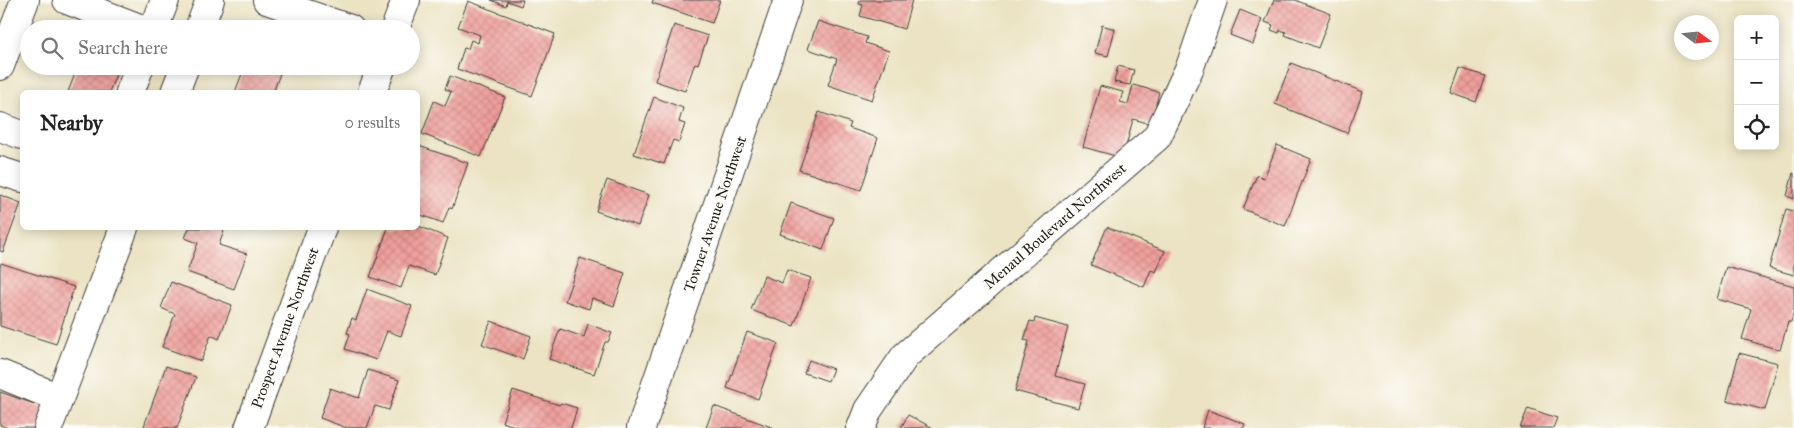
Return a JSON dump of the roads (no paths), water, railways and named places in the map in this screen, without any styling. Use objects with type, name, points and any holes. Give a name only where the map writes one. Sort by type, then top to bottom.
[{"type":"street","points":[[0,66],[25,0]]},
{"type":"street","points":[[67,0],[119,20]]},
{"type":"street","points":[[157,20],[165,0]]},
{"type":"street","points":[[202,20],[210,0]]},
{"type":"street","points":[[267,0],[324,20]]},
{"type":"street","points":[[398,20],[406,0]]},
{"type":"street","name":"Towner Avenue Northwest","points":[[642,428],[788,0]]},
{"type":"street","name":"Menaul Boulevard Northwest","points":[[861,428],[868,410],[904,356],[1158,136],[1190,67],[1213,0]]},
{"type":"street","points":[[131,90],[137,75]]},
{"type":"street","points":[[176,90],[182,75]]},
{"type":"street","points":[[373,90],[379,75]]},
{"type":"street","points":[[0,127],[20,134]]},
{"type":"street","points":[[48,428],[123,230]]},
{"type":"street","name":"Prospect Avenue Northwest","points":[[249,428],[321,230]]},
{"type":"street","points":[[0,374],[59,398]]}]
